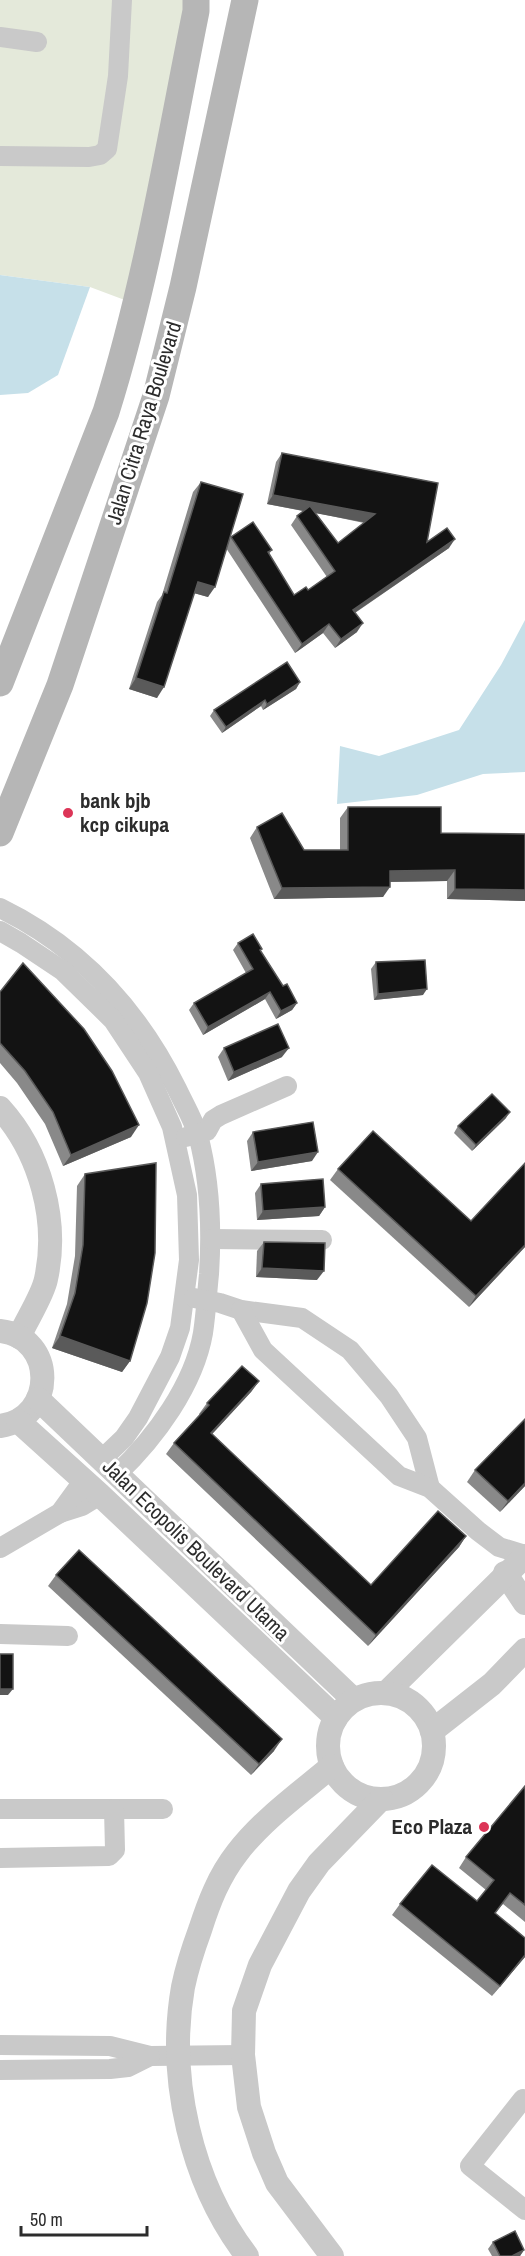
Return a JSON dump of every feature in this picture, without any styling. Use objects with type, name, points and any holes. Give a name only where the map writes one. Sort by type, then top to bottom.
[{"type":"main road","name":"Jalan Citra Raya Boulevard","points":[[0,683],[106,411],[119,371],[137,300],[194,22],[196,0]]},
{"type":"main road","name":"Jalan Citra Raya Boulevard","points":[[0,833],[60,685],[156,396],[188,266],[245,0]]},
{"type":"street","points":[[0,156],[90,157],[100,155],[107,149],[118,76],[122,0]]},
{"type":"street","points":[[0,37],[37,42]]},
{"type":"street","points":[[12,910],[72,951],[127,1008],[165,1064],[197,1134],[209,1186],[211,1239],[207,1301],[203,1335],[193,1365],[176,1403],[142,1450],[109,1467],[152,1394],[170,1357],[180,1328],[189,1260],[187,1195],[172,1127],[148,1073],[112,1020],[63,971],[2,937],[12,910]]},
{"type":"street","points":[[175,1141],[207,1131],[213,1120],[221,1115],[287,1086]]},
{"type":"street","points":[[0,1108],[13,1122],[38,1170],[51,1228],[46,1280],[9,1334],[31,1347],[40,1360],[43,1376],[42,1392],[29,1412],[9,1424]]},
{"type":"street","points":[[211,1239],[322,1240]]},
{"type":"street","points":[[184,1296],[241,1310],[302,1318],[350,1350],[389,1396],[417,1438],[430,1488]]},
{"type":"street","points":[[241,1310],[263,1350],[399,1476],[430,1488],[499,1547],[525,1555]]},
{"type":"street","name":"Jalan Ecopolis Boulevard Utama","points":[[38,1399],[354,1700]]},
{"type":"street","name":"Jalan Ecopolis Boulevard Utama","points":[[9,1424],[92,1487],[336,1718]]},
{"type":"street","points":[[0,1548],[60,1513],[82,1506],[92,1487]]},
{"type":"street","points":[[499,1547],[505,1573],[525,1603]]},
{"type":"street","points":[[386,1694],[525,1555]]},
{"type":"street","points":[[0,1634],[68,1636]]},
{"type":"street","points":[[432,1731],[492,1683],[525,1650]]},
{"type":"street","points":[[375,1694],[401,1697],[415,1705],[425,1717],[432,1731],[434,1747],[431,1763],[424,1778],[412,1789],[398,1797],[381,1799],[365,1797],[350,1790],[332,1766],[328,1741],[330,1729],[336,1718],[354,1700],[375,1694]]},
{"type":"street","points":[[247,2256],[219,2213],[190,2140],[184,2111],[187,2057],[183,1987],[208,1904],[220,1879],[238,1852],[263,1825],[332,1766]]},
{"type":"street","points":[[332,2256],[277,2183],[264,2153],[249,2107],[238,2055],[244,2011],[260,1965],[299,1891],[319,1863],[381,1799]]},
{"type":"street","points":[[0,1809],[163,1809]]},
{"type":"street","points":[[0,1858],[109,1856],[115,1850],[114,1809]]},
{"type":"street","points":[[0,2045],[110,2046],[150,2056],[238,2055]]},
{"type":"street","points":[[0,2070],[110,2069],[128,2067],[150,2056]]},
{"type":"street","points":[[525,2100],[523,2099],[470,2166],[525,2210]]},
{"type":"shaded area","points":[[0,0],[191,0],[130,302],[90,287],[0,275]]},
{"type":"water","points":[[0,275],[90,287],[58,375],[28,393],[0,395]]},
{"type":"water","points":[[525,620],[525,772],[483,774],[417,795],[337,804],[340,746],[379,756],[459,730],[501,665]]},
{"type":"building","points":[[282,453],[438,483],[427,542],[447,528],[455,539],[353,610],[363,623],[341,639],[329,624],[302,644],[231,537],[253,522],[272,550],[268,552],[294,595],[306,587],[308,590],[335,571],[297,516],[310,506],[338,543],[375,514],[273,495]]},
{"type":"building","points":[[201,482],[243,494],[215,587],[198,582],[164,687],[136,678],[164,592],[167,593]]},
{"type":"building","points":[[287,662],[300,682],[267,704],[265,700],[226,727],[214,710]]},
{"type":"building","points":[[348,807],[441,807],[441,833],[525,834],[525,890],[455,889],[455,870],[390,871],[390,887],[282,888],[257,827],[282,813],[304,850],[348,850]]},
{"type":"building","points":[[253,934],[262,949],[260,950],[283,986],[287,984],[297,1003],[281,1011],[270,992],[208,1027],[194,1003],[253,969],[238,943]]},
{"type":"building","points":[[425,960],[427,989],[378,994],[376,962]]},
{"type":"building","points":[[23,963],[84,1029],[112,1071],[139,1125],[71,1155],[53,1112],[25,1071],[0,1043],[0,992]]},
{"type":"building","points":[[278,1024],[289,1048],[234,1072],[224,1048]]},
{"type":"building","points":[[492,1094],[510,1112],[476,1145],[458,1126]]},
{"type":"building","points":[[313,1122],[318,1152],[258,1162],[253,1132]]},
{"type":"building","points":[[373,1131],[471,1221],[525,1163],[525,1245],[476,1296],[338,1169]]},
{"type":"building","points":[[156,1163],[155,1253],[147,1303],[130,1361],[60,1336],[75,1293],[83,1245],[85,1174]]},
{"type":"building","points":[[323,1179],[325,1207],[263,1211],[261,1184]]},
{"type":"building","points":[[264,1242],[325,1243],[324,1271],[262,1268]]},
{"type":"building","points":[[242,1366],[259,1381],[211,1433],[371,1585],[438,1511],[466,1536],[376,1635],[174,1443]]},
{"type":"building","points":[[525,1419],[525,1483],[508,1501],[475,1470]]},
{"type":"building","points":[[79,1550],[282,1739],[259,1764],[56,1575]]},
{"type":"building","points":[[0,1654],[13,1654],[13,1689],[0,1689]]},
{"type":"building","points":[[525,1786],[525,1905],[510,1893],[495,1913],[525,1938],[525,1955],[500,1986],[400,1904],[432,1865],[477,1901],[494,1880],[466,1857]]},
{"type":"building","points":[[515,2231],[524,2250],[512,2256],[500,2256],[493,2242]]},
{"type":"place","name":"bank bjb kcp cikupa","points":[[68,813]]},
{"type":"place","name":"Eco Plaza","points":[[484,1827]]}]
